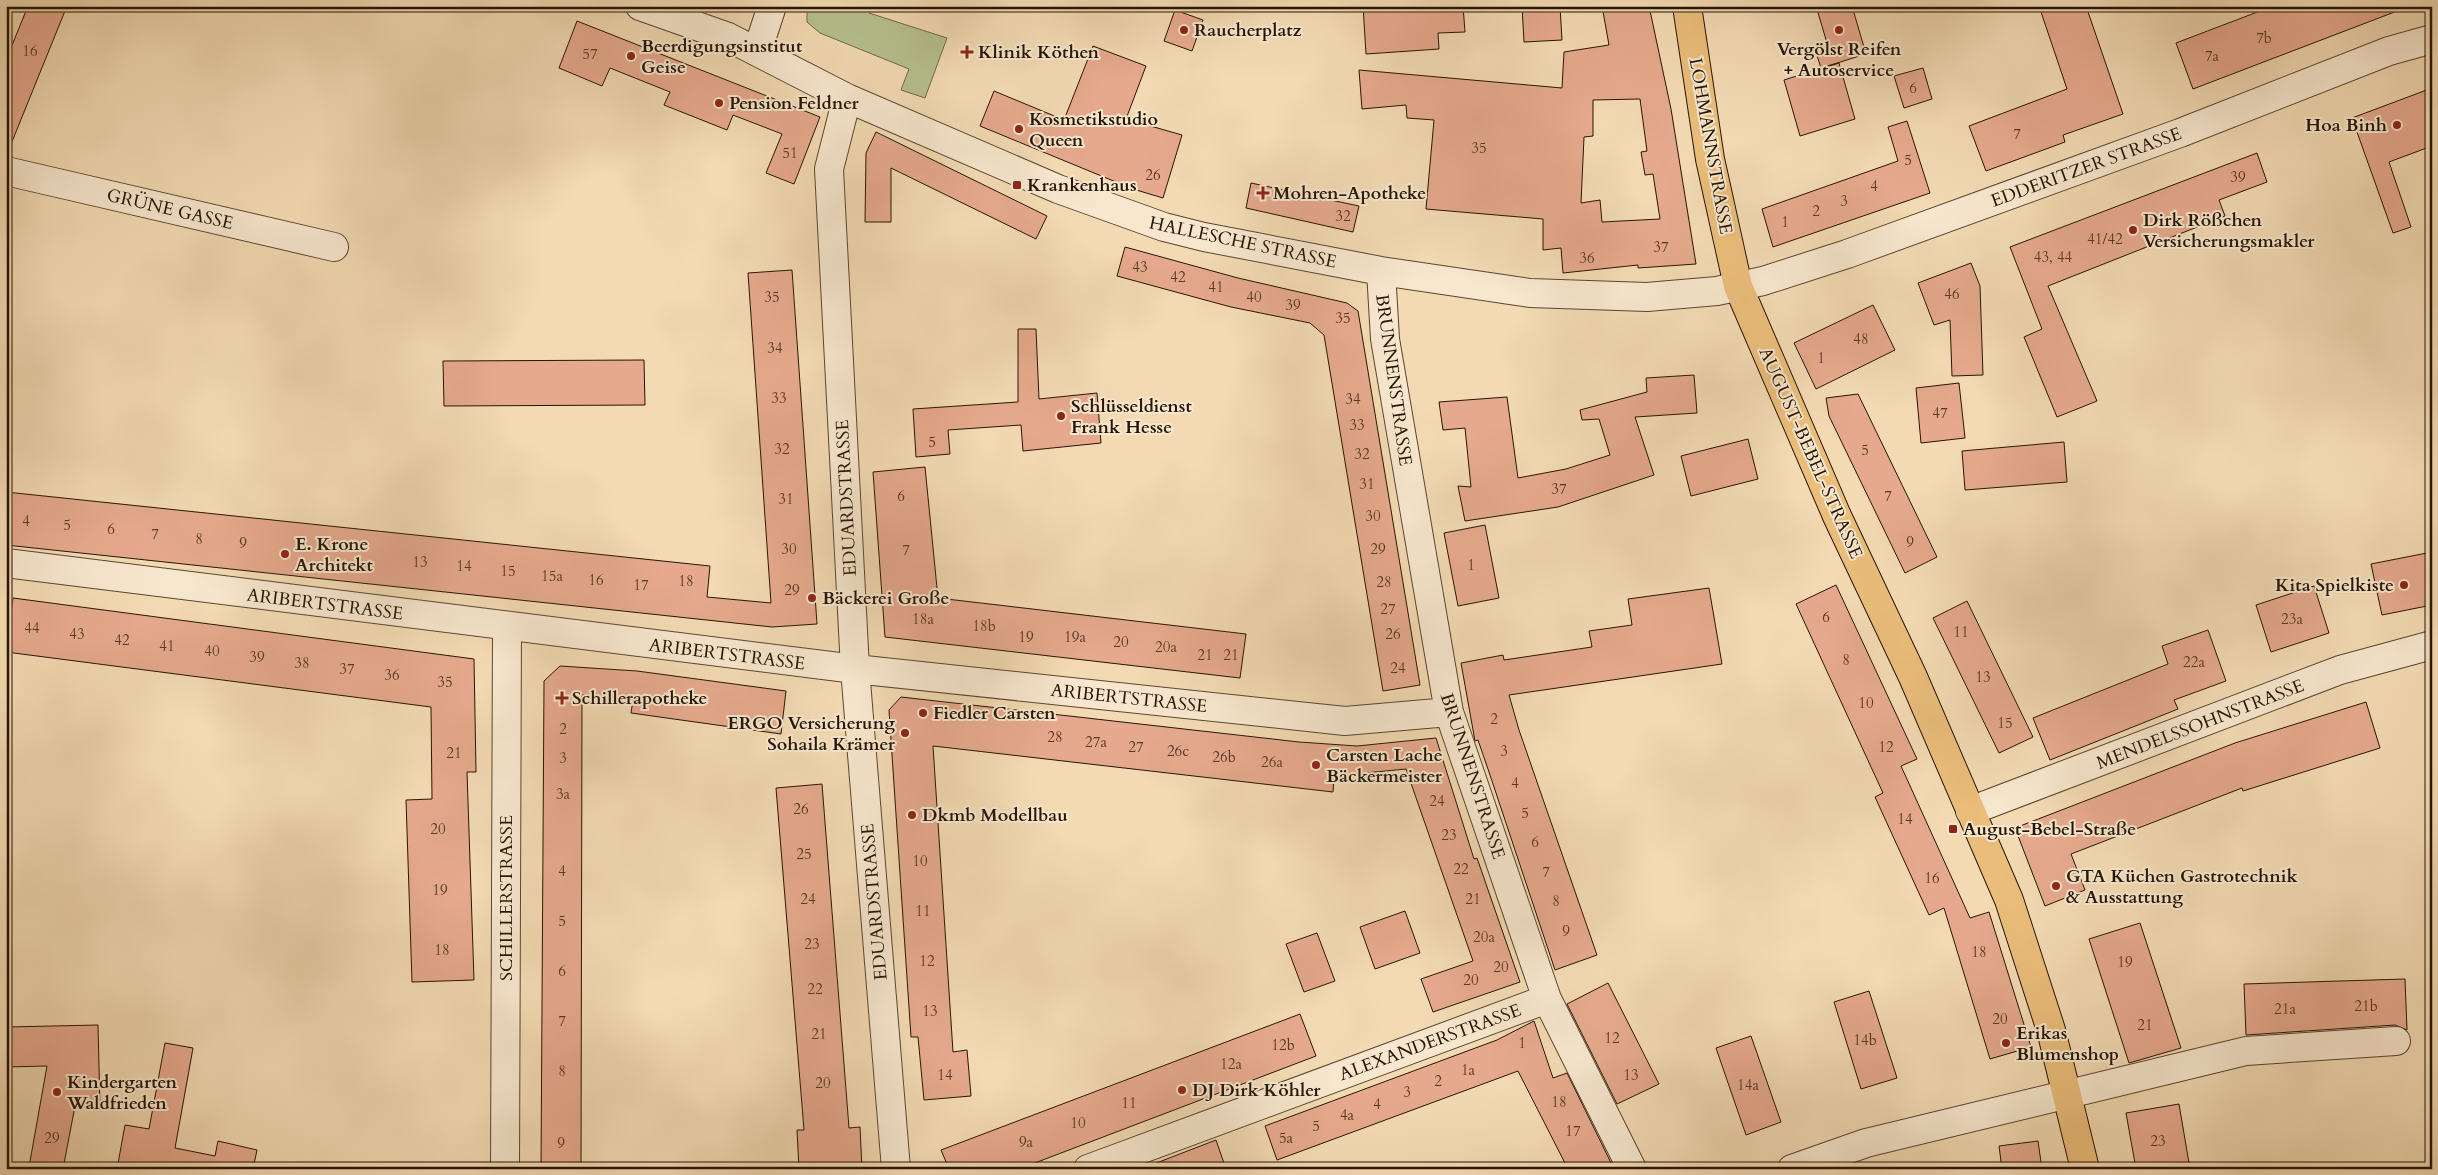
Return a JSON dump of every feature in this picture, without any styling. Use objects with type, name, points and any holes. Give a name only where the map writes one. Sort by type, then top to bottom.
[{"type":"main road","name":"LOHMANNSTRASSE","points":[[1687,6],[1710,159],[1738,286]]},
{"type":"main road","name":"AUGUST-BEBEL-STRASSE","points":[[1738,286],[1837,516],[1913,677],[2009,900],[2051,1030],[2085,1169]]},
{"type":"street","name":"HALLESCHE STRASSE","points":[[640,6],[728,38],[847,98],[1058,189],[1156,224],[1204,237],[1381,271],[1540,293],[1647,297],[1717,291],[1738,286]]},
{"type":"street","points":[[757,52],[772,6]]},
{"type":"street","name":"EDDERITZER STRASSE","points":[[1738,286],[1763,281],[1847,254],[2180,133],[2389,51],[2432,39]]},
{"type":"street","name":"EDUARDSTRASSE","points":[[847,98],[829,169],[855,669],[896,1169]]},
{"type":"street","name":"GRÜNE GASSE","points":[[6,171],[334,247]]},
{"type":"street","name":"BRUNNENSTRASSE","points":[[1381,271],[1385,339],[1449,712],[1547,999],[1632,1169]]},
{"type":"street","name":"ARIBERTSTRASSE","points":[[6,563],[855,669],[1345,721],[1449,712]]},
{"type":"street","name":"SCHILLERSTRASSE","points":[[505,1169],[507,627]]},
{"type":"street","name":"MENDELSSOHNSTRASSE","points":[[1970,811],[2340,670],[2432,645]]},
{"type":"street","name":"ALEXANDERSTRASSE","points":[[1088,1169],[1547,999]]},
{"type":"street","points":[[1792,1169],[1866,1143],[2246,1051],[2396,1041]]},
{"type":"green space","points":[[807,6],[867,6],[869,13],[947,38],[925,98],[901,90],[909,69],[820,33],[807,22]]},
{"type":"building","points":[[28,6],[67,6],[7,154],[6,60]]},
{"type":"building","points":[[1363,6],[1463,6],[1465,32],[1438,33],[1439,49],[1366,54]]},
{"type":"building","points":[[1522,6],[1560,6],[1562,40],[1524,42]]},
{"type":"building","points":[[1602,6],[1649,6],[1671,109],[1696,264],[1638,268],[1638,265],[1563,273],[1561,248],[1543,250],[1543,219],[1426,209],[1434,120],[1407,118],[1406,105],[1362,109],[1359,70],[1562,88],[1564,52],[1609,45]],"holes":[[[1640,99],[1647,151],[1641,152],[1645,175],[1653,174],[1660,219],[1602,222],[1600,200],[1581,203],[1584,137],[1593,136],[1593,100]]]},
{"type":"building","points":[[1816,6],[1852,6],[1866,54],[1821,68],[1814,46],[1827,43]]},
{"type":"building","points":[[2039,6],[2086,6],[2123,114],[2063,135],[2065,142],[1986,171],[1969,126],[2067,89]]},
{"type":"building","points":[[2273,6],[2404,6],[2405,8],[2193,89],[2176,43]]},
{"type":"building","name":"Raucherplatz","points":[[1175,10],[1203,20],[1192,51],[1164,41]]},
{"type":"building","points":[[577,21],[820,117],[794,184],[766,173],[782,134],[733,115],[727,130],[664,105],[670,92],[610,68],[602,86],[559,68]]},
{"type":"building","points":[[1093,46],[1146,66],[1126,119],[1182,135],[1163,198],[1133,189],[980,126],[994,91],[1064,120]]},
{"type":"building","points":[[1839,63],[1855,119],[1800,136],[1784,80]]},
{"type":"building","points":[[1923,68],[1932,99],[1904,108],[1894,76]]},
{"type":"building","points":[[2432,88],[2432,146],[2389,162],[2411,227],[2393,233],[2352,118]]},
{"type":"building","points":[[1907,121],[1930,193],[1773,247],[1762,209],[1898,161],[1888,127]]},
{"type":"building","points":[[876,132],[1047,216],[1036,239],[891,168],[891,222],[865,222],[866,153]]},
{"type":"building","points":[[2257,153],[2267,182],[2219,200],[2225,216],[2048,286],[2097,401],[2057,417],[2024,337],[2042,329],[2010,247]]},
{"type":"building","points":[[1251,183],[1359,206],[1353,232],[1246,208]]},
{"type":"building","points":[[1125,247],[1238,278],[1347,303],[1358,311],[1420,685],[1383,691],[1324,335],[1310,323],[1231,307],[1117,276]]},
{"type":"building","points":[[1971,263],[1980,286],[1983,375],[1952,376],[1950,320],[1934,325],[1918,283]]},
{"type":"building","points":[[792,270],[817,624],[772,627],[6,545],[6,492],[710,566],[707,597],[771,603],[748,273]]},
{"type":"building","points":[[1873,305],[1895,350],[1816,389],[1794,343]]},
{"type":"building","points":[[1018,329],[1036,329],[1039,399],[1097,393],[1101,443],[1023,451],[1021,425],[948,430],[950,454],[916,457],[913,409],[1018,402]]},
{"type":"building","points":[[644,360],[645,405],[444,406],[443,361]]},
{"type":"building","points":[[1694,375],[1697,413],[1635,417],[1654,475],[1558,507],[1465,521],[1458,486],[1471,487],[1465,428],[1443,430],[1439,402],[1507,397],[1518,478],[1566,469],[1610,455],[1599,419],[1582,420],[1580,410],[1647,392],[1646,378]]},
{"type":"building","points":[[1959,383],[1965,438],[1921,443],[1916,388]]},
{"type":"building","points":[[1858,394],[1937,557],[1905,573],[1829,416],[1826,398]]},
{"type":"building","points":[[1748,439],[1758,479],[1691,496],[1681,456]]},
{"type":"building","points":[[2064,442],[2067,482],[1965,490],[1962,451]]},
{"type":"building","points":[[925,467],[938,598],[1246,634],[1240,678],[885,637],[873,472]]},
{"type":"building","points":[[1485,525],[1499,598],[1458,606],[1444,533]]},
{"type":"building","name":"Kita Spielkiste","points":[[2432,552],[2432,605],[2382,615],[2371,564]]},
{"type":"building","points":[[1836,585],[1917,759],[1901,766],[1970,918],[1989,912],[2031,1047],[1990,1059],[1944,908],[1929,915],[1875,797],[1883,793],[1796,604]]},
{"type":"building","points":[[2314,586],[2329,633],[2271,652],[2256,605]]},
{"type":"building","points":[[1709,588],[1722,664],[1509,695],[1519,730],[1597,955],[1555,970],[1478,740],[1475,741],[1461,663],[1503,655],[1504,660],[1592,647],[1589,631],[1632,625],[1628,599]]},
{"type":"building","points":[[13,598],[474,659],[476,772],[467,772],[474,980],[412,982],[406,800],[432,799],[431,707],[6,652]]},
{"type":"building","points":[[1967,601],[2033,737],[1999,753],[1933,618]]},
{"type":"building","points":[[2208,630],[2226,681],[2174,700],[2178,709],[2050,760],[2033,718],[2168,664],[2162,646]]},
{"type":"building","points":[[560,666],[637,671],[786,691],[781,734],[631,713],[633,700],[582,695],[581,1169],[541,1169],[544,681]]},
{"type":"building","points":[[901,697],[1299,742],[1357,746],[1436,738],[1474,859],[1477,858],[1520,982],[1433,1012],[1421,979],[1473,961],[1406,769],[1334,776],[1333,792],[933,746],[953,1052],[967,1050],[971,1096],[924,1100],[918,1037],[911,1037],[889,710]]},
{"type":"building","points":[[2366,702],[2380,748],[2243,791],[2242,788],[2071,854],[2085,890],[2045,906],[2015,828],[2235,743]]},
{"type":"building","points":[[822,784],[849,1128],[860,1127],[862,1169],[799,1169],[797,1130],[804,1130],[776,788]]},
{"type":"building","points":[[1405,911],[1420,953],[1375,969],[1360,927]]},
{"type":"building","points":[[2140,923],[2181,1048],[2129,1063],[2089,939]]},
{"type":"building","points":[[1317,933],[1335,981],[1304,992],[1286,944]]},
{"type":"building","points":[[2405,979],[2407,1030],[2395,1025],[2246,1035],[2244,984]]},
{"type":"building","points":[[1608,983],[1659,1084],[1617,1104],[1567,1004]]},
{"type":"building","points":[[1869,991],[1897,1078],[1861,1089],[1834,1002]]},
{"type":"building","points":[[1300,1014],[1316,1056],[1019,1169],[949,1169],[941,1150]]},
{"type":"building","points":[[1534,1021],[1553,1078],[1567,1073],[1614,1169],[1568,1169],[1518,1071],[1277,1160],[1265,1126],[1497,1040]]},
{"type":"building","name":"Kindergarten Waldfrieden","points":[[98,1025],[100,1108],[75,1106],[63,1169],[29,1167],[47,1066],[6,1067],[6,1027]]},
{"type":"building","points":[[1751,1036],[1781,1122],[1746,1135],[1716,1048]]},
{"type":"building","points":[[165,1043],[193,1048],[175,1148],[215,1156],[218,1141],[257,1150],[253,1169],[117,1169],[125,1125],[149,1129]]},
{"type":"building","points":[[2179,1104],[2190,1169],[2136,1169],[2126,1113]]},
{"type":"building","points":[[1216,1140],[1226,1169],[1147,1169],[1146,1167]]},
{"type":"building","points":[[2038,1141],[2042,1169],[2002,1169],[1999,1146]]},
{"type":"place","name":"Raucherplatz","points":[[1184,30]]},
{"type":"place","name":"Vergölst Reifen + Autoservice","points":[[1839,30]]},
{"type":"place","name":"Klinik Köthen","points":[[967,52]]},
{"type":"place","name":"Beerdigungsinstitut Geise","points":[[631,56]]},
{"type":"place","name":"Pension Feldner","points":[[719,103]]},
{"type":"place","name":"Hoa Binh","points":[[2397,125]]},
{"type":"place","name":"Kosmetikstudio Queen","points":[[1019,129]]},
{"type":"place","name":"Krankenhaus","points":[[1017,185]]},
{"type":"place","name":"Mohren-Apotheke","points":[[1263,193]]},
{"type":"place","name":"Dirk Rößchen Versicherungsmakler","points":[[2133,230]]},
{"type":"place","name":"Schlüsseldienst Frank Hesse","points":[[1061,416]]},
{"type":"place","name":"E. Krone Architekt","points":[[285,554]]},
{"type":"place","name":"Kita Spielkiste","points":[[2404,585]]},
{"type":"place","name":"Bäckerei Große","points":[[812,598]]},
{"type":"place","name":"Schillerapotheke","points":[[562,698]]},
{"type":"place","name":"Fiedler Carsten","points":[[923,713]]},
{"type":"place","name":"ERGO Versicherung Sohaila Krämer","points":[[905,733]]},
{"type":"place","name":"Carsten Lache Bäckermeister","points":[[1316,765]]},
{"type":"place","name":"Dkmb Modellbau","points":[[912,815]]},
{"type":"place","name":"August-Bebel-Straße","points":[[1953,829]]},
{"type":"place","name":"GTA Küchen Gastrotechnik & Ausstattung","points":[[2056,886]]},
{"type":"place","name":"Erikas Blumenshop","points":[[2006,1043]]},
{"type":"place","name":"DJ Dirk Köhler","points":[[1182,1090]]},
{"type":"place","name":"Kindergarten Waldfrieden","points":[[57,1092]]}]
